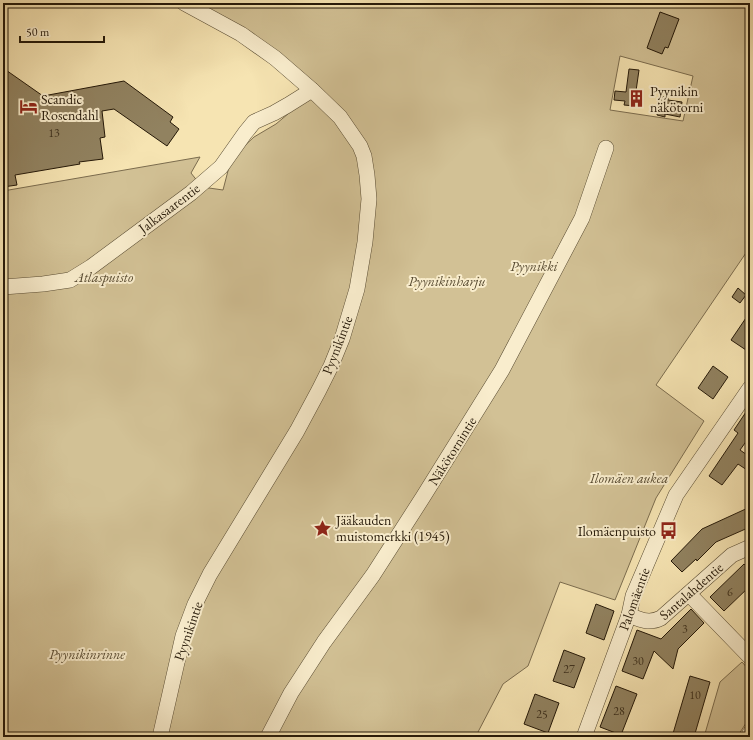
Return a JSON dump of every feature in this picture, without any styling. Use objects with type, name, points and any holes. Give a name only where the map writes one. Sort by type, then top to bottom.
[{"type":"street","name":"Pyynikintie","points":[[160,737],[183,636],[195,604],[210,574],[297,431],[331,366],[342,339],[357,290],[364,248],[369,199],[366,165],[360,146],[340,117],[275,58],[241,34],[184,3]]},
{"type":"street","name":"Jalkasaarentie","points":[[3,287],[70,280],[77,276],[191,193],[221,167],[244,132],[254,122],[274,113],[312,90]]},
{"type":"street","name":"Näkötornintie","points":[[268,737],[291,693],[324,642],[377,568],[502,370],[582,218],[606,148]]},
{"type":"street","name":"Palomäentie","points":[[584,737],[629,615],[633,596],[676,495],[750,388]]},
{"type":"street","name":"Santalahdentie","points":[[629,615],[648,622],[661,618],[732,555],[750,547]]},
{"type":"street","points":[[689,594],[750,657]]},
{"type":"street","points":[[748,737],[750,733]]},
{"type":"green space","name":"Pyynikinharju","points":[[189,3],[750,3],[750,247],[656,385],[704,421],[656,498],[615,600],[560,582],[528,666],[503,684],[478,732],[477,737],[3,737],[3,191],[200,157],[191,173],[202,187],[223,190],[229,167],[238,152],[254,137],[276,124],[320,87]],"holes":[[[620,56],[693,76],[683,121],[610,110]]]},
{"type":"green space","points":[[742,662],[750,671],[750,717],[737,737],[704,737],[720,682]]},
{"type":"building","points":[[660,12],[679,19],[668,48],[665,47],[662,54],[647,48]]},
{"type":"building","name":"Scandic Rosendahl","points":[[3,68],[43,96],[124,81],[173,117],[170,122],[179,129],[167,146],[114,109],[102,111],[105,137],[100,138],[103,159],[79,162],[80,164],[15,175],[17,185],[3,187]]},
{"type":"building","points":[[629,69],[639,70],[636,91],[642,96],[642,100],[635,106],[624,105],[625,101],[614,100],[615,91],[626,92]]},
{"type":"building","points":[[659,96],[668,98],[668,100],[682,102],[680,117],[665,114],[665,117],[657,115]]},
{"type":"building","points":[[738,288],[746,295],[740,303],[732,297]]},
{"type":"building","points":[[750,312],[750,344],[746,350],[731,340]]},
{"type":"building","points":[[713,366],[728,377],[713,399],[698,388]]},
{"type":"building","points":[[750,406],[750,436],[740,450],[750,457],[750,472],[738,464],[722,485],[709,476],[738,433],[734,430]]},
{"type":"building","points":[[750,507],[750,527],[716,542],[697,561],[696,559],[682,572],[671,561],[702,529]]},
{"type":"building","points":[[744,564],[750,570],[750,586],[724,611],[710,597]]},
{"type":"building","points":[[596,604],[614,611],[604,640],[586,633]]},
{"type":"building","points":[[691,609],[704,623],[678,649],[673,669],[654,651],[643,679],[622,671],[637,630],[661,639]]},
{"type":"building","points":[[564,650],[585,658],[574,688],[553,681]]},
{"type":"building","points":[[690,676],[710,682],[694,737],[672,737]]},
{"type":"building","points":[[616,686],[637,694],[621,735],[600,727]]},
{"type":"building","points":[[535,694],[559,703],[548,733],[524,724]]},
{"type":"place","name":"Pyynikin näkötorni","points":[[637,99]]},
{"type":"place","name":"Scandic Rosendahl","points":[[28,107]]},
{"type":"place","name":"Jääkauden muistomerkki (1945)","points":[[323,528]]},
{"type":"place","name":"Ilomäenpuisto","points":[[669,531]]},
{"type":"park label","name":"Pyynikki","points":[[534,266]]},
{"type":"park label","name":"Atlaspuisto","points":[[104,277]]},
{"type":"park label","name":"Ilomäen aukea","points":[[629,478]]},
{"type":"park label","name":"Pyynikinrinne","points":[[87,654]]}]
